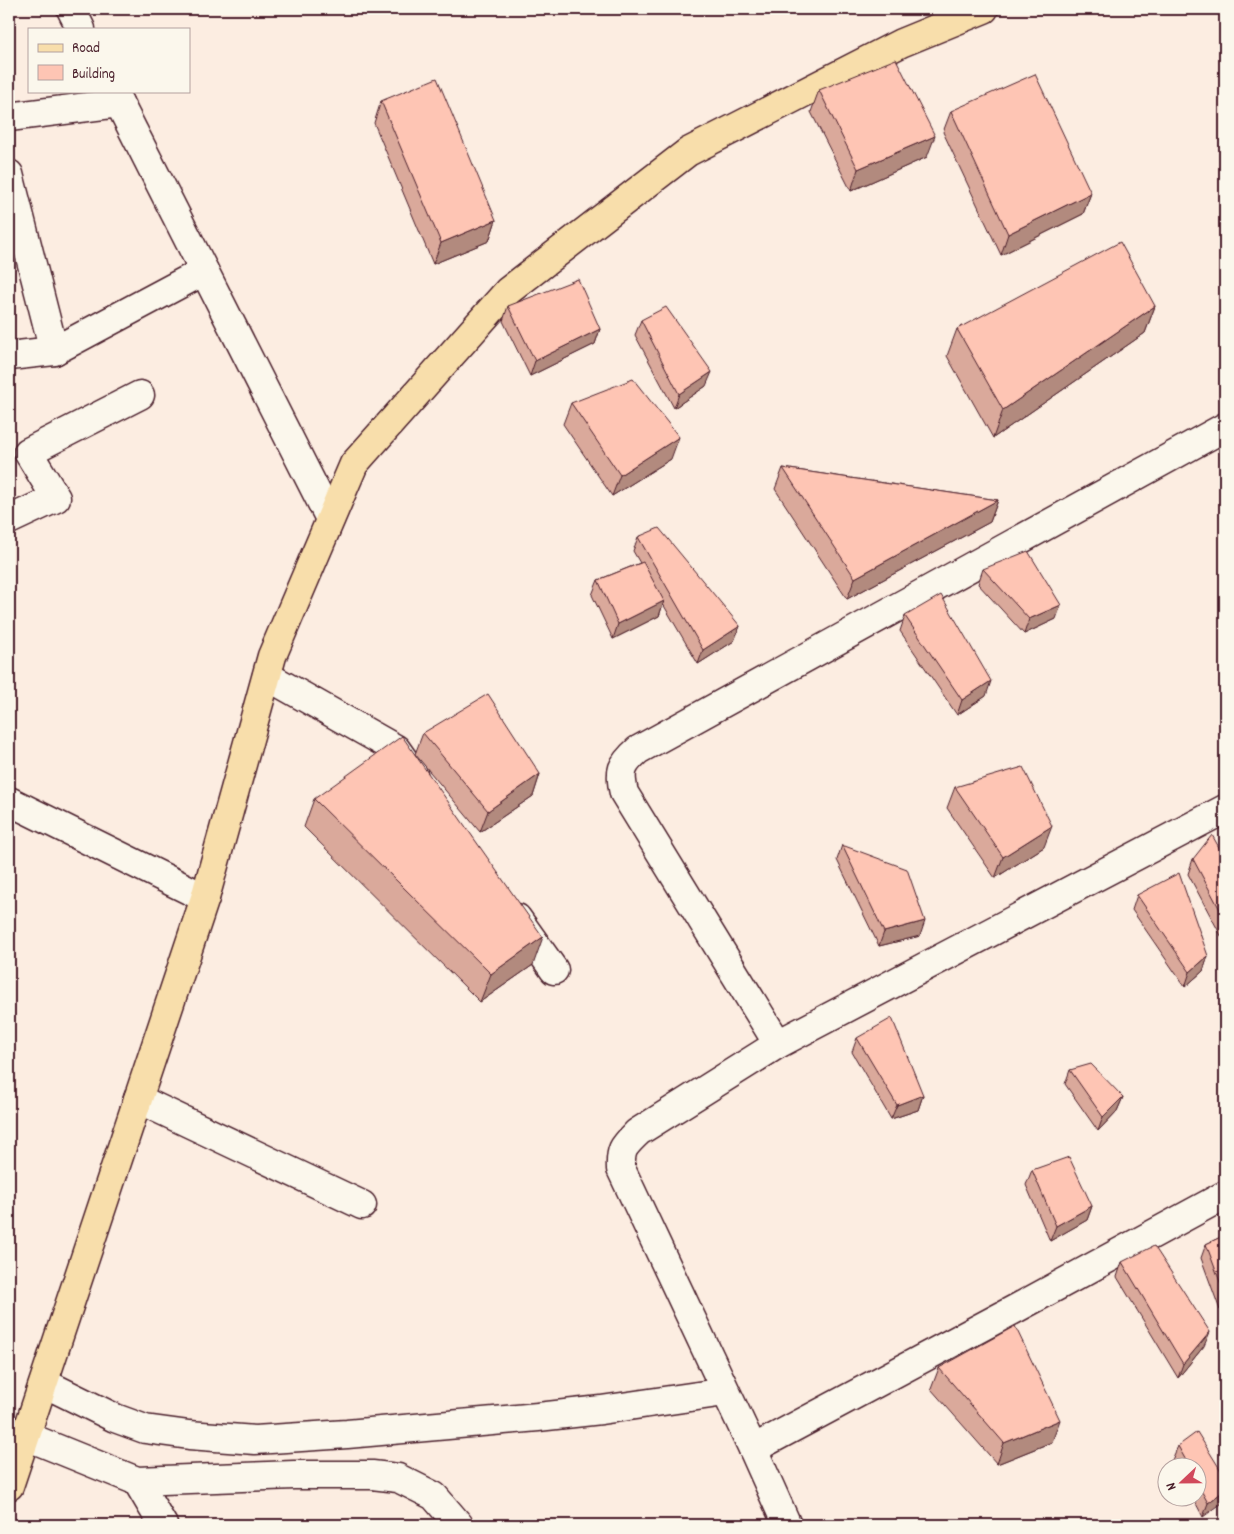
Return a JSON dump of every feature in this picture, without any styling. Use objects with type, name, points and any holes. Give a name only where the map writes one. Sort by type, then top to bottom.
[{"type":"main road","points":[[9,1486],[205,898],[272,656],[354,464],[508,291],[688,152],[901,44],[984,9]]},
{"type":"street","points":[[71,9],[80,28]]},
{"type":"street","points":[[9,117],[116,97],[330,519]]},
{"type":"street","points":[[9,174],[54,351]]},
{"type":"street","points":[[9,356],[54,351],[204,270]]},
{"type":"street","points":[[9,520],[56,498],[28,452],[140,395]]},
{"type":"street","points":[[778,1044],[624,793],[621,777],[626,761],[638,750],[1225,427]]},
{"type":"street","points":[[267,676],[396,749],[430,796]]},
{"type":"street","points":[[9,801],[205,898]]},
{"type":"street","points":[[787,1525],[753,1448],[621,1169],[620,1153],[625,1144],[638,1132],[778,1044],[1225,809]]},
{"type":"street","points":[[503,899],[554,970]]},
{"type":"street","points":[[138,1099],[362,1205]]},
{"type":"street","points":[[753,1448],[1225,1195]]},
{"type":"street","points":[[44,1383],[115,1418],[145,1429],[189,1435],[255,1440],[538,1417],[725,1392]]},
{"type":"street","points":[[26,1436],[137,1481],[294,1475],[372,1475],[398,1478],[434,1496],[459,1525]]},
{"type":"street","points":[[137,1481],[163,1525]]},
{"type":"building","points":[[896,59],[935,136],[858,169],[819,90]]},
{"type":"building","points":[[1035,74],[1091,193],[1008,234],[951,111]]},
{"type":"building","points":[[437,78],[496,220],[441,243],[381,101]]},
{"type":"building","points":[[1120,242],[1155,306],[1003,410],[957,329]]},
{"type":"building","points":[[578,279],[600,329],[535,361],[508,306]]},
{"type":"building","points":[[666,307],[712,372],[679,394],[641,320]]},
{"type":"building","points":[[633,379],[679,437],[620,475],[571,403]]},
{"type":"building","points":[[783,468],[998,500],[855,578]]},
{"type":"building","points":[[659,528],[740,626],[703,650],[638,537]]},
{"type":"building","points":[[1028,551],[1061,605],[1029,619],[983,569]]},
{"type":"building","points":[[643,562],[664,601],[618,624],[598,580]]},
{"type":"building","points":[[941,595],[991,681],[962,700],[905,616]]},
{"type":"building","points":[[488,694],[540,774],[488,811],[423,733]]},
{"type":"building","points":[[402,736],[543,937],[491,974],[314,799]]},
{"type":"building","points":[[1023,767],[1052,826],[1003,857],[955,787]]},
{"type":"building","points":[[1212,835],[1225,858],[1225,919],[1193,859]]},
{"type":"building","points":[[842,845],[907,869],[925,921],[884,932]]},
{"type":"building","points":[[1179,873],[1208,956],[1190,972],[1137,895]]},
{"type":"building","points":[[892,1018],[923,1095],[897,1105],[857,1038]]},
{"type":"building","points":[[1091,1064],[1123,1097],[1103,1117],[1070,1070]]},
{"type":"building","points":[[1069,1157],[1092,1206],[1056,1226],[1032,1170]]},
{"type":"building","points":[[1225,1235],[1225,1295],[1206,1244]]},
{"type":"building","points":[[1154,1246],[1210,1332],[1183,1364],[1122,1262]]},
{"type":"building","points":[[1015,1326],[1060,1420],[1004,1443],[939,1368]]},
{"type":"building","points":[[1197,1432],[1225,1477],[1225,1490],[1208,1503],[1206,1499],[1206,1456],[1184,1456],[1178,1446]]}]
